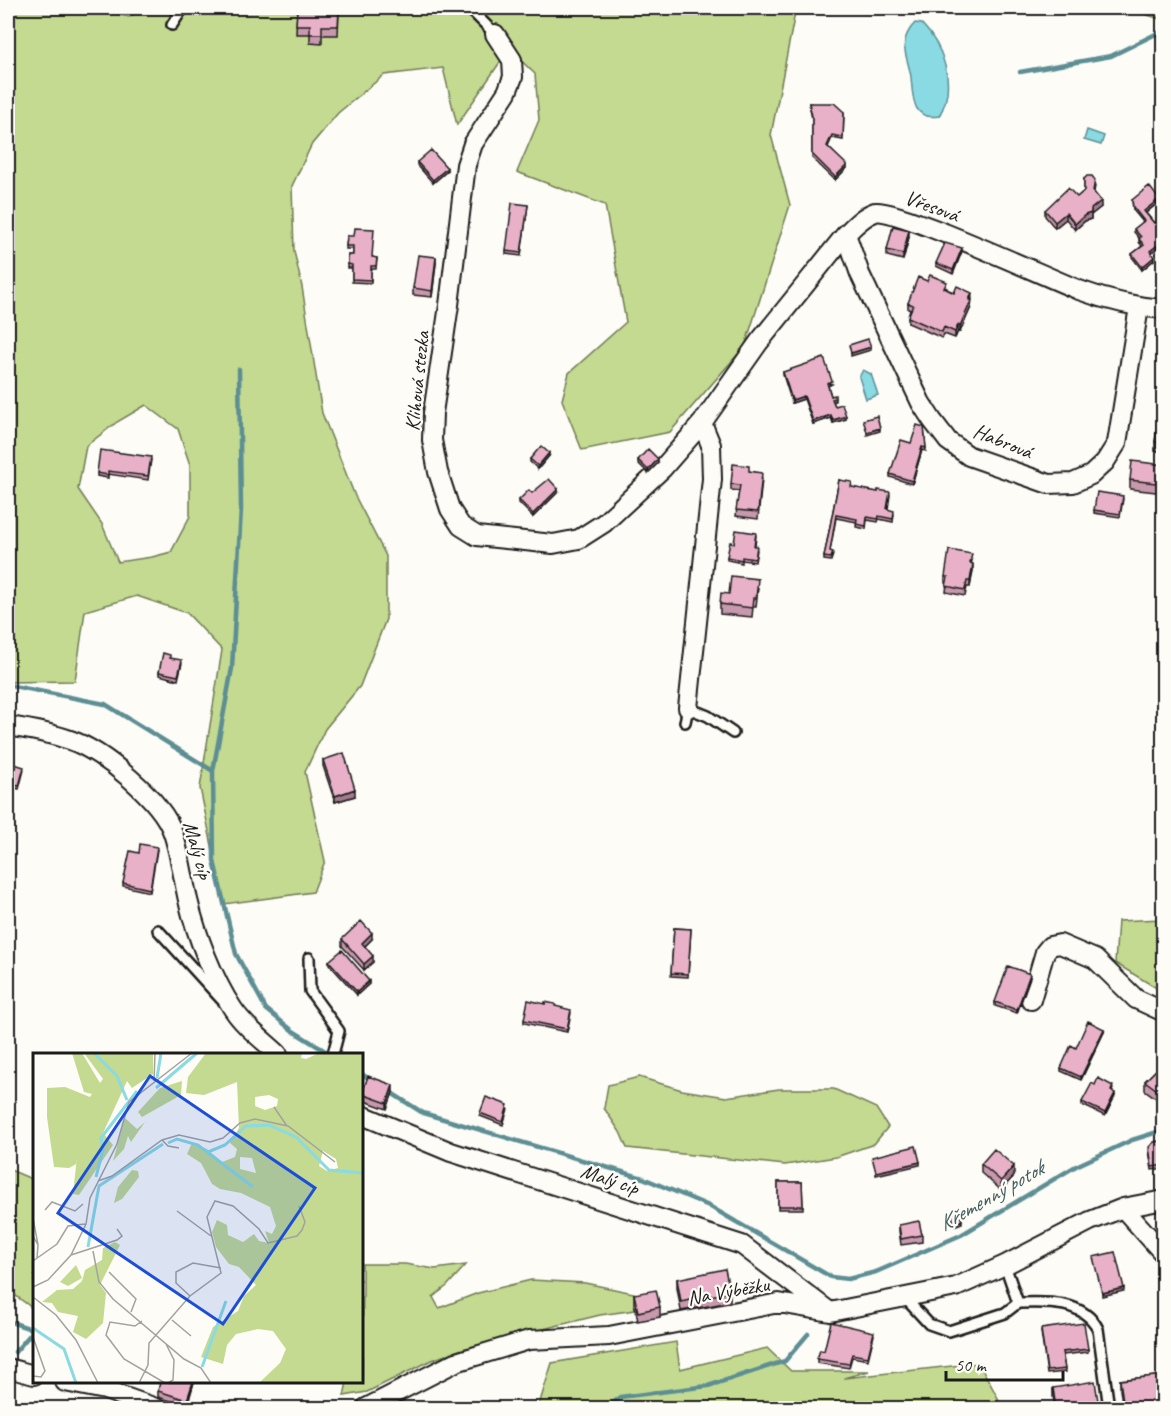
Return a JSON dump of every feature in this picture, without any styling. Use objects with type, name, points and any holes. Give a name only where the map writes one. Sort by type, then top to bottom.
[{"type":"street","name":"Klihová stezka","points":[[495,34],[512,60],[513,76],[507,92],[473,144],[466,165],[455,265],[433,413],[432,440],[438,472],[450,509],[461,526],[477,536],[553,544],[579,539],[604,522],[662,469],[702,423]]},
{"type":"street","name":"Vřesová","points":[[702,423],[759,342],[846,234],[861,219],[876,212],[909,219],[1081,291],[1139,307],[1164,309]]},
{"type":"street","name":"Habrová","points":[[846,234],[860,274],[921,403],[948,441],[969,456],[1049,484],[1073,483],[1091,476],[1105,462],[1117,443],[1139,307]]},
{"type":"street","points":[[686,715],[712,479],[711,445],[702,423]]},
{"type":"street","name":"Malý cíp","points":[[8,726],[71,740],[86,747],[119,770],[150,797],[164,815],[172,832],[199,938],[225,996],[239,1018],[277,1053]]},
{"type":"street","points":[[1031,1000],[1045,952],[1050,946],[1059,944],[1095,959],[1136,999],[1164,1012]]},
{"type":"street","name":"Malý cíp","points":[[363,1115],[451,1152],[742,1245],[830,1312]]},
{"type":"street","name":"Na Výběžku","points":[[366,1408],[456,1362],[530,1340],[609,1336],[779,1303],[830,1312],[957,1287],[1090,1221],[1123,1208],[1164,1200]]},
{"type":"street","points":[[1123,1208],[1164,1254]]},
{"type":"street","points":[[10,1372],[33,1375]]},
{"type":"street","points":[[70,1383],[105,1390],[156,1408]]},
{"type":"lane","points":[[172,25],[183,8]]},
{"type":"lane","points":[[469,8],[495,34]]},
{"type":"lane","points":[[686,715],[708,716],[733,733]]},
{"type":"lane","points":[[158,930],[239,1018]]},
{"type":"lane","points":[[309,958],[310,991],[339,1031],[333,1053]]},
{"type":"lane","points":[[1005,1265],[1018,1303]]},
{"type":"lane","points":[[904,1298],[929,1324],[949,1331],[1005,1313],[1018,1303],[1042,1302],[1078,1308],[1093,1318],[1098,1329],[1109,1408]]},
{"type":"green space","points":[[8,8],[92,8],[129,17],[146,8],[796,8],[771,135],[790,205],[745,346],[670,432],[582,450],[562,400],[569,373],[626,322],[605,205],[517,172],[539,120],[535,74],[509,49],[457,125],[443,68],[384,75],[338,113],[312,144],[292,186],[294,251],[322,413],[355,496],[386,556],[386,619],[360,686],[325,729],[305,772],[325,861],[313,892],[224,904],[200,788],[222,650],[187,613],[137,596],[85,611],[75,681],[8,682]],"holes":[[[146,405],[178,429],[190,465],[190,516],[171,552],[118,562],[102,524],[78,489],[86,446],[117,422]]]},
{"type":"green space","points":[[1126,8],[1163,8],[1163,20]]},
{"type":"green space","points":[[1164,919],[1163,992],[1115,963],[1118,921]]},
{"type":"green space","points":[[639,1077],[682,1090],[726,1097],[779,1089],[834,1089],[876,1108],[888,1127],[874,1144],[836,1157],[785,1165],[627,1148],[620,1132],[604,1108],[608,1085]]},
{"type":"green space","points":[[8,1169],[33,1180],[33,1307],[8,1290]]},
{"type":"green space","points":[[363,1264],[405,1264],[435,1269],[466,1265],[447,1286],[433,1297],[439,1308],[478,1293],[531,1280],[585,1283],[643,1295],[635,1310],[600,1315],[462,1349],[432,1360],[367,1392],[344,1396],[347,1383],[363,1383]]},
{"type":"green space","points":[[676,1342],[680,1369],[767,1348],[791,1371],[869,1371],[844,1378],[979,1363],[999,1400],[985,1408],[538,1408],[552,1363]]},
{"type":"water","points":[[915,23],[922,24],[930,33],[942,55],[947,92],[939,116],[923,115],[918,111],[913,99],[905,43],[909,30]]},
{"type":"water","points":[[1087,130],[1104,136],[1101,145],[1084,140]]},
{"type":"water","points":[[863,370],[871,374],[878,395],[866,399],[859,377]]},
{"type":"building","points":[[297,10],[339,11],[338,26],[322,26],[322,34],[310,34],[310,25],[296,25]]},
{"type":"building","points":[[809,103],[834,103],[844,112],[843,137],[832,135],[827,146],[847,165],[835,177],[812,154],[812,116]]},
{"type":"building","points":[[431,150],[447,168],[433,180],[417,162]]},
{"type":"building","points":[[1092,176],[1095,180],[1093,191],[1101,201],[1091,209],[1091,213],[1075,224],[1066,213],[1055,222],[1045,210],[1068,188],[1077,197],[1084,191],[1084,179]]},
{"type":"building","points":[[1149,186],[1159,199],[1144,211],[1154,223],[1164,218],[1164,244],[1159,244],[1150,251],[1154,257],[1142,267],[1132,254],[1144,245],[1134,229],[1144,221],[1133,207],[1132,200]]},
{"type":"building","points":[[512,203],[528,205],[521,253],[506,251]]},
{"type":"building","points":[[893,226],[909,230],[903,254],[887,250]]},
{"type":"building","points":[[355,228],[374,229],[372,257],[377,258],[376,266],[371,266],[371,280],[352,279],[352,265],[348,264],[348,255],[353,255],[353,246],[346,246],[347,236],[354,236]]},
{"type":"building","points":[[945,243],[962,248],[953,270],[936,263]]},
{"type":"building","points":[[418,255],[436,257],[432,291],[413,288]]},
{"type":"building","points":[[930,275],[947,282],[944,288],[954,293],[957,286],[972,293],[969,300],[971,301],[955,332],[944,327],[942,332],[908,317],[913,305],[908,303],[918,277],[927,281]]},
{"type":"building","points":[[868,339],[871,347],[851,353],[849,345]]},
{"type":"building","points":[[824,358],[832,381],[827,383],[831,396],[835,395],[832,399],[835,406],[842,404],[846,416],[833,420],[831,415],[813,421],[804,396],[792,400],[783,372]]},
{"type":"building","points":[[1162,390],[1164,390],[1164,443],[1155,442]]},
{"type":"building","points":[[877,416],[880,428],[867,432],[863,420]]},
{"type":"building","points":[[917,425],[924,427],[926,448],[922,447],[912,481],[890,474],[901,440],[911,443]]},
{"type":"building","points":[[541,446],[549,453],[538,466],[530,459]]},
{"type":"building","points":[[648,449],[658,459],[648,470],[638,460]]},
{"type":"building","points":[[100,450],[151,457],[148,476],[108,471],[108,475],[97,473]]},
{"type":"building","points":[[1132,461],[1164,465],[1164,484],[1130,480]]},
{"type":"building","points":[[733,464],[749,466],[749,471],[762,473],[758,512],[736,510],[740,485],[731,484]]},
{"type":"building","points":[[549,479],[558,489],[533,514],[519,500],[529,490],[532,493]]},
{"type":"building","points":[[839,480],[852,482],[851,487],[890,492],[887,509],[894,511],[893,519],[879,516],[878,519],[867,517],[866,526],[856,524],[857,519],[836,515],[830,551],[833,552],[831,558],[824,557]]},
{"type":"building","points":[[1097,492],[1123,496],[1120,514],[1094,510]]},
{"type":"building","points":[[736,530],[756,533],[755,559],[742,557],[742,560],[727,557],[730,542],[734,543]]},
{"type":"building","points":[[949,550],[972,554],[970,581],[967,581],[965,590],[946,586]]},
{"type":"building","points":[[731,576],[758,579],[756,598],[753,598],[752,608],[720,604],[721,593],[729,594]]},
{"type":"building","points":[[163,653],[170,655],[170,658],[182,660],[178,676],[159,672]]},
{"type":"building","points":[[344,753],[355,789],[335,796],[323,760]]},
{"type":"building","points":[[8,762],[24,767],[19,786],[8,783]]},
{"type":"building","points":[[140,844],[157,847],[150,889],[123,883],[130,851],[139,853]]},
{"type":"building","points":[[361,921],[372,933],[362,943],[373,956],[364,964],[342,939]]},
{"type":"building","points":[[674,928],[691,929],[688,974],[671,973]]},
{"type":"building","points":[[342,950],[369,981],[357,992],[329,961]]},
{"type":"building","points":[[1008,966],[1030,974],[1017,1010],[995,1002]]},
{"type":"building","points":[[528,1000],[555,1004],[555,1006],[571,1010],[567,1029],[524,1020]]},
{"type":"building","points":[[1088,1021],[1104,1029],[1081,1077],[1061,1068],[1071,1045],[1076,1048]]},
{"type":"building","points":[[1164,1062],[1164,1095],[1145,1081]]},
{"type":"building","points":[[368,1076],[393,1085],[387,1103],[363,1094]]},
{"type":"building","points":[[1098,1078],[1113,1086],[1111,1091],[1115,1093],[1105,1113],[1082,1102],[1092,1083],[1095,1085]]},
{"type":"building","points":[[486,1097],[508,1105],[503,1122],[480,1113]]},
{"type":"building","points":[[1164,1140],[1164,1165],[1152,1167],[1149,1147],[1154,1142]]},
{"type":"building","points":[[916,1146],[920,1162],[876,1172],[872,1157]]},
{"type":"building","points":[[994,1149],[1014,1166],[1001,1181],[981,1164]]},
{"type":"building","points":[[778,1182],[802,1182],[803,1206],[778,1206]]},
{"type":"building","points":[[958,1211],[962,1220],[954,1223],[951,1213]]},
{"type":"building","points":[[919,1221],[922,1235],[901,1239],[899,1225]]},
{"type":"building","points":[[1115,1252],[1124,1288],[1102,1293],[1093,1257]]},
{"type":"building","points":[[725,1269],[730,1292],[681,1302],[677,1279]]},
{"type":"building","points":[[656,1290],[660,1307],[638,1312],[634,1294]]},
{"type":"building","points":[[831,1322],[874,1332],[868,1357],[852,1354],[849,1364],[817,1359],[820,1350],[824,1351]]},
{"type":"building","points":[[1084,1323],[1088,1349],[1062,1352],[1065,1369],[1047,1371],[1041,1329]]},
{"type":"building","points":[[1164,1375],[1164,1404],[1124,1408],[1120,1380]]},
{"type":"building","points":[[1095,1381],[1099,1408],[1056,1408],[1053,1388]]},
{"type":"building","points":[[160,1383],[193,1383],[187,1400],[158,1391]]},
{"type":"waterway","points":[[1020,72],[1111,56],[1164,30]]},
{"type":"waterway","points":[[239,369],[241,509],[232,668],[213,771],[214,861],[236,954],[266,1009],[293,1031],[328,1053]]},
{"type":"waterway","points":[[8,685],[105,704],[213,771]]},
{"type":"waterway","points":[[363,1075],[372,1081]]},
{"type":"waterway","points":[[390,1092],[423,1113],[643,1178],[709,1206],[831,1277],[848,1279],[876,1272],[961,1235],[1076,1166],[1132,1140],[1164,1130]]},
{"type":"waterway","name":"Křemenný potok","points":[[8,1321],[33,1330]]},
{"type":"waterway","points":[[15,1352],[33,1331]]},
{"type":"waterway","name":"Křemenný potok","points":[[608,1408],[620,1397],[708,1386],[785,1361],[808,1334]]}]
